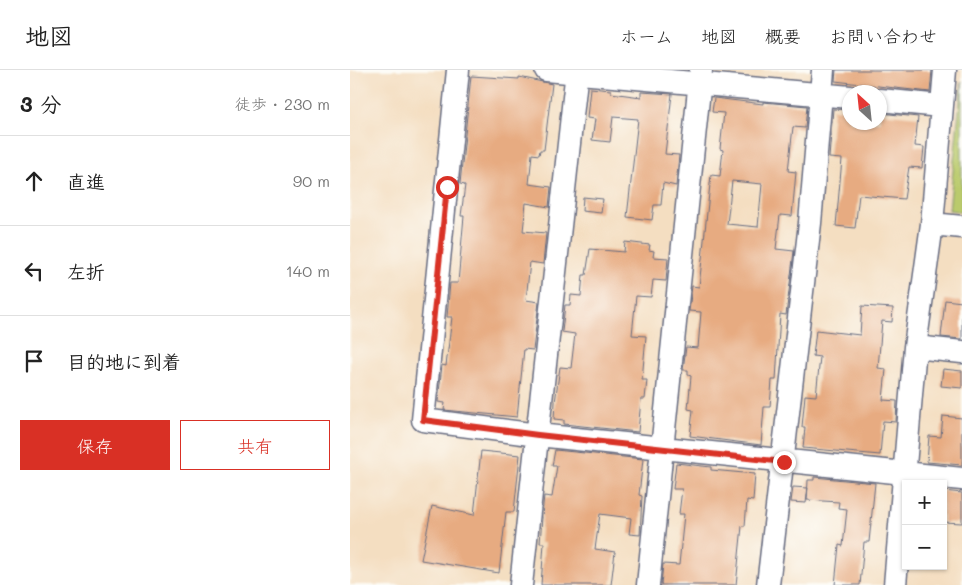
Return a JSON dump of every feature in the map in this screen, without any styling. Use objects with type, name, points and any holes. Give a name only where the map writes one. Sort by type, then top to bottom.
[{"type":"street","points":[[458,70],[423,420],[538,435],[784,462],[962,479]]},
{"type":"street","points":[[546,70],[701,76],[842,96]]},
{"type":"street","points":[[768,585],[784,462],[823,70]]},
{"type":"street","points":[[894,585],[906,474],[916,347],[932,224],[945,70]]},
{"type":"street","points":[[521,585],[577,72]]},
{"type":"street","points":[[648,585],[701,76]]},
{"type":"street","points":[[887,101],[941,106]]},
{"type":"street","points":[[932,224],[962,227]]},
{"type":"street","points":[[916,347],[962,352]]},
{"type":"green space","points":[[962,81],[962,212],[949,210]]},
{"type":"building","points":[[836,70],[932,70],[930,92],[887,87],[887,85],[835,81]]},
{"type":"building","points":[[471,76],[519,79],[519,77],[552,84],[544,150],[540,150],[539,155],[532,154],[529,184],[551,187],[549,207],[526,203],[523,231],[546,233],[543,264],[530,262],[526,300],[539,302],[533,350],[524,349],[517,417],[444,410],[445,403],[438,402],[442,365],[446,366],[452,317],[447,317],[450,283],[458,283],[464,216],[461,216],[465,185],[460,184]]},
{"type":"building","points":[[590,88],[611,90],[611,93],[641,97],[641,92],[672,94],[665,154],[679,155],[676,186],[663,183],[661,205],[654,205],[652,220],[627,217],[638,119],[613,117],[610,142],[592,140],[595,119],[587,118]]},
{"type":"building","points":[[714,98],[763,104],[763,102],[807,106],[805,128],[793,127],[788,171],[796,172],[792,216],[780,215],[776,249],[794,251],[786,315],[780,314],[776,380],[772,380],[770,407],[764,407],[761,445],[690,436],[693,410],[688,409],[691,376],[688,375],[688,370],[683,370],[686,347],[698,348],[701,312],[689,311],[692,286],[699,287],[711,175],[720,176],[723,150],[720,149],[724,113],[712,112]],"holes":[[[732,181],[762,184],[758,227],[727,224]]]},
{"type":"building","points":[[833,109],[842,110],[842,130],[887,130],[887,114],[918,117],[915,146],[924,147],[922,168],[909,167],[904,199],[859,195],[855,228],[836,226],[842,159],[829,158]]},
{"type":"building","points":[[583,197],[603,199],[601,213],[582,211]]},
{"type":"building","points":[[625,242],[650,245],[649,250],[654,251],[653,257],[668,258],[666,281],[653,280],[651,297],[636,296],[632,335],[646,336],[642,380],[647,380],[645,399],[641,399],[638,432],[564,424],[564,420],[554,419],[555,402],[560,367],[571,368],[575,334],[562,332],[565,305],[570,305],[571,295],[581,296],[583,275],[586,275],[590,249],[624,252]]},
{"type":"building","points":[[945,300],[962,302],[962,339],[941,337]]},
{"type":"building","points":[[862,306],[893,308],[892,322],[882,321],[878,368],[886,369],[883,400],[897,401],[896,422],[883,421],[880,455],[803,448],[805,427],[802,427],[805,395],[816,396],[820,357],[813,356],[816,330],[860,335]]},
{"type":"building","points":[[943,369],[962,371],[962,388],[941,386]]},
{"type":"building","points":[[943,416],[962,418],[962,465],[927,462],[929,436],[941,437]]},
{"type":"building","points":[[555,450],[643,459],[639,495],[642,496],[640,535],[629,534],[631,518],[600,514],[595,549],[615,552],[611,585],[541,585],[544,543],[540,543],[543,505],[544,496],[552,497],[557,466],[552,466]]},
{"type":"building","points":[[481,451],[520,455],[514,512],[506,512],[499,573],[421,560],[432,506],[474,515]]},
{"type":"building","points":[[676,463],[711,467],[711,470],[755,474],[753,501],[747,500],[745,526],[742,526],[736,585],[661,585],[663,564],[679,565],[684,514],[679,514],[682,489],[673,489]]},
{"type":"building","points":[[814,477],[875,483],[869,542],[864,542],[860,585],[835,585],[839,545],[843,546],[847,509],[838,508],[839,502],[807,500],[808,480],[814,480]]},
{"type":"building","points":[[793,487],[808,488],[806,503],[791,502]]},
{"type":"building","points":[[947,491],[962,493],[962,523],[947,522]]},
{"type":"route","points":[[447,187],[423,420],[538,435],[784,462]]}]
